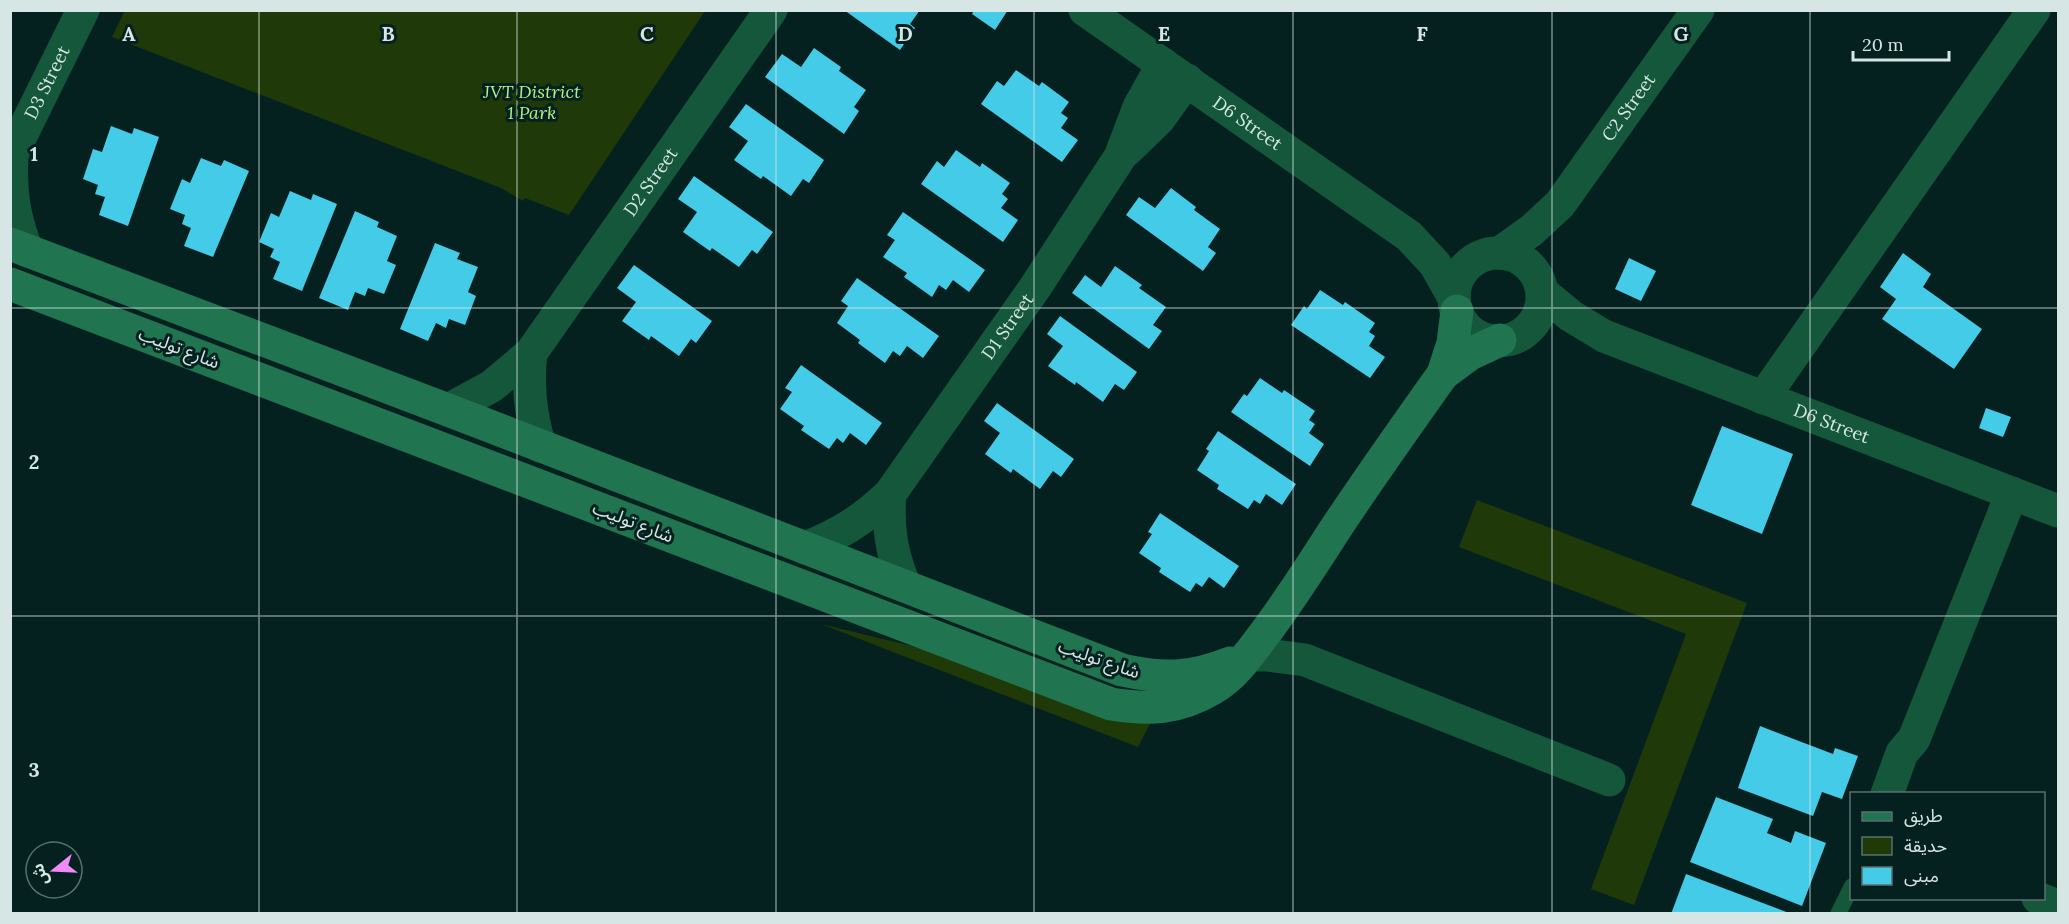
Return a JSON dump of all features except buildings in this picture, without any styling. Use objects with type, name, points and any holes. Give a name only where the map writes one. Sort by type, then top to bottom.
[{"type":"street","name":"D3 Street","points":[[19,248],[18,228],[12,205],[11,157],[83,10]]},
{"type":"street","name":"D2 Street","points":[[448,410],[492,386],[531,353],[771,10]]},
{"type":"street","name":"D6 Street","points":[[1085,10],[1409,236],[1435,264],[1455,305]]},
{"type":"street","name":"C2 Street","points":[[1493,253],[1532,230],[1560,204],[1698,10]]},
{"type":"street","points":[[1763,398],[2034,10]]},
{"type":"street","name":"D1 Street","points":[[805,548],[852,527],[890,494],[1034,289],[1120,157],[1139,107],[1175,72]]},
{"type":"street","name":"C2 Street","points":[[1541,287],[1546,243],[1560,204]]},
{"type":"street","name":"D6 Street","points":[[1409,236],[1447,249],[1493,253]]},
{"type":"street","name":"شارع توليب","points":[[19,248],[448,410],[1122,670],[1148,676],[1175,677],[1202,673],[1248,655]]},
{"type":"street","points":[[1493,253],[1511,254],[1520,259],[1528,265],[1541,287],[1540,310],[1536,318],[1512,336],[1482,338],[1467,327],[1455,305],[1455,286],[1466,266],[1475,259],[1493,253]]},
{"type":"street","name":"شارع توليب","points":[[10,284],[1111,704],[1138,708],[1165,707],[1190,700],[1214,688],[1235,671],[1248,655],[1279,614],[1443,374],[1453,343],[1455,305]]},
{"type":"street","name":"D6 Street","points":[[1541,287],[1571,316],[1604,336],[2058,511]]},
{"type":"street","name":"D6 Street","points":[[1512,336],[1564,331],[1604,336]]},
{"type":"street","name":"شارع توليب","points":[[1443,374],[1470,354],[1512,336]]},
{"type":"street","name":"D2 Street","points":[[531,353],[528,376],[529,400],[540,446]]},
{"type":"street","points":[[1888,792],[1902,753],[1914,739],[2012,493]]},
{"type":"street","points":[[890,494],[890,541],[897,569],[905,586]]},
{"type":"street","points":[[1279,614],[1305,660]]},
{"type":"street","points":[[1248,655],[1305,660],[1608,780]]},
{"type":"street","points":[[1910,792],[1916,758],[1914,739]]},
{"type":"street","points":[[2043,900],[2058,906]]},
{"type":"lane","points":[[1838,914],[1850,888]]},
{"type":"green space","name":"JVT District 1 Park","points":[[125,10],[705,11],[569,215],[525,198],[523,201],[501,188],[112,37]]},
{"type":"green space","points":[[1477,500],[1747,603],[1634,905],[1591,889],[1686,634],[1459,547]]},
{"type":"green space","points":[[821,624],[978,662],[1151,722],[1138,747]]}]
